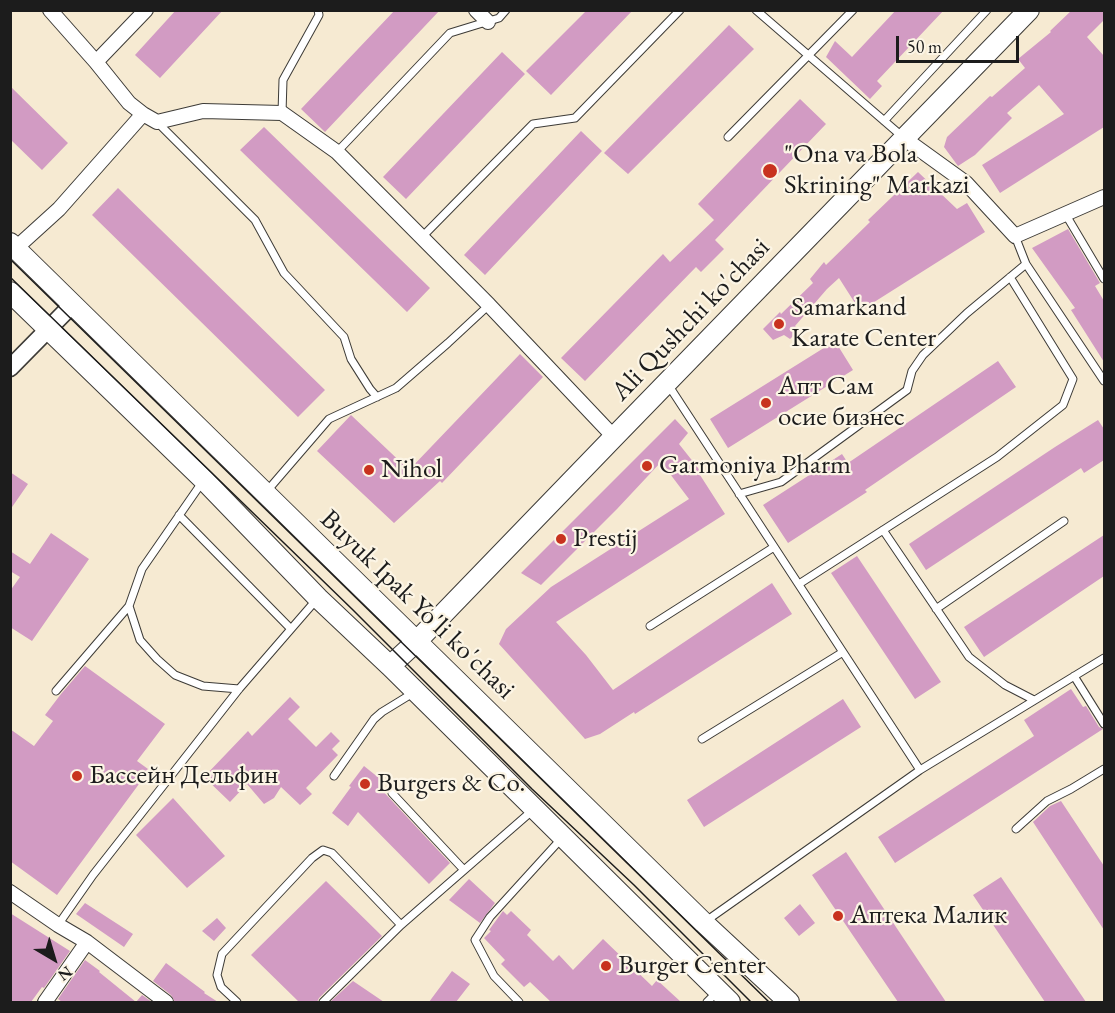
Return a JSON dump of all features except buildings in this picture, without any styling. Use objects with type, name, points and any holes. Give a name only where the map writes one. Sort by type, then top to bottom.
[{"type":"main road","name":"Ali Qushchi ko'chasi","points":[[390,666],[416,642],[1029,10]]},
{"type":"main road","name":"Buyuk Ipak Yo'li ko'chasi","points":[[13,245],[704,923],[789,1002]]},
{"type":"main road","points":[[10,292],[204,480],[318,598],[416,691],[563,837],[718,999]]},
{"type":"street","points":[[50,10],[129,104],[157,122],[202,111],[282,113],[337,152],[489,305],[614,436]]},
{"type":"street","points":[[96,62],[146,10]]},
{"type":"street","points":[[476,10],[488,22]]},
{"type":"street","points":[[13,245],[59,209],[142,114]]},
{"type":"street","points":[[905,139],[966,183],[1015,236],[1104,197]]},
{"type":"street","points":[[10,368],[72,304]]},
{"type":"street","points":[[10,892],[87,942],[166,1002]]},
{"type":"street","points":[[45,1002],[87,942]]},
{"type":"lane","points":[[282,113],[283,80],[319,15],[318,10]]},
{"type":"lane","points":[[337,152],[450,33],[499,18],[506,10]]},
{"type":"lane","points":[[422,237],[533,124],[575,118],[680,10]]},
{"type":"lane","points":[[756,10],[905,139]]},
{"type":"lane","points":[[728,136],[853,10]]},
{"type":"lane","points":[[884,121],[987,10]]},
{"type":"lane","points":[[157,122],[255,220],[284,273],[344,338],[351,359],[377,397]]},
{"type":"lane","points":[[1066,215],[1104,279]]},
{"type":"lane","points":[[1015,236],[1026,264],[1104,381]]},
{"type":"lane","points":[[740,494],[781,482],[907,390],[912,371],[923,355],[967,313],[1026,264]]},
{"type":"lane","points":[[799,584],[997,457],[1064,405],[1073,379],[1010,277]]},
{"type":"lane","points":[[265,493],[329,419],[396,388],[489,305]]},
{"type":"lane","points":[[667,382],[920,770]]},
{"type":"lane","points":[[56,691],[129,606],[142,569],[204,480]]},
{"type":"lane","points":[[179,515],[291,629]]},
{"type":"lane","points":[[936,609],[1064,521]]},
{"type":"lane","points":[[883,530],[969,657],[1005,685],[1034,700]]},
{"type":"lane","points":[[650,626],[774,547]]},
{"type":"lane","points":[[58,925],[93,875],[239,689],[318,598]]},
{"type":"lane","points":[[129,606],[140,640],[175,675],[203,686],[239,689]]},
{"type":"lane","points":[[702,739],[843,652]]},
{"type":"lane","points":[[704,923],[920,770],[1104,658]]},
{"type":"lane","points":[[1074,676],[1104,724]]},
{"type":"lane","points":[[334,776],[374,720],[382,712],[416,691]]},
{"type":"lane","points":[[1016,829],[1047,801],[1104,769]]},
{"type":"lane","points":[[392,793],[464,870]]},
{"type":"lane","points":[[323,1002],[401,925],[534,809]]},
{"type":"lane","points":[[519,1002],[494,976],[475,940],[490,917],[563,837]]},
{"type":"lane","points":[[237,1002],[221,987],[217,975],[222,954],[312,858],[323,850],[332,853],[401,925]]},
{"type":"tram line","points":[[10,259],[769,1002]]},
{"type":"tram line","points":[[10,277],[353,610],[532,789],[634,885],[751,1002]]},
{"type":"place","name":"\"Ona va Bola Skrining\" Markazi","points":[[770,171]]},
{"type":"place","name":"Samarkand Karate Center","points":[[779,324]]},
{"type":"place","name":"Апт Сам осие бизнес","points":[[766,403]]},
{"type":"place","name":"Garmoniya Pharm","points":[[647,466]]},
{"type":"place","name":"Nihol","points":[[369,470]]},
{"type":"place","name":"Prestij","points":[[561,539]]},
{"type":"place","name":"Бассейн Дельфин","points":[[77,776]]},
{"type":"place","name":"Burgers & Co.","points":[[365,784]]},
{"type":"place","name":"Аптека Малик","points":[[838,916]]},
{"type":"place","name":"Burger Center","points":[[606,966]]}]
